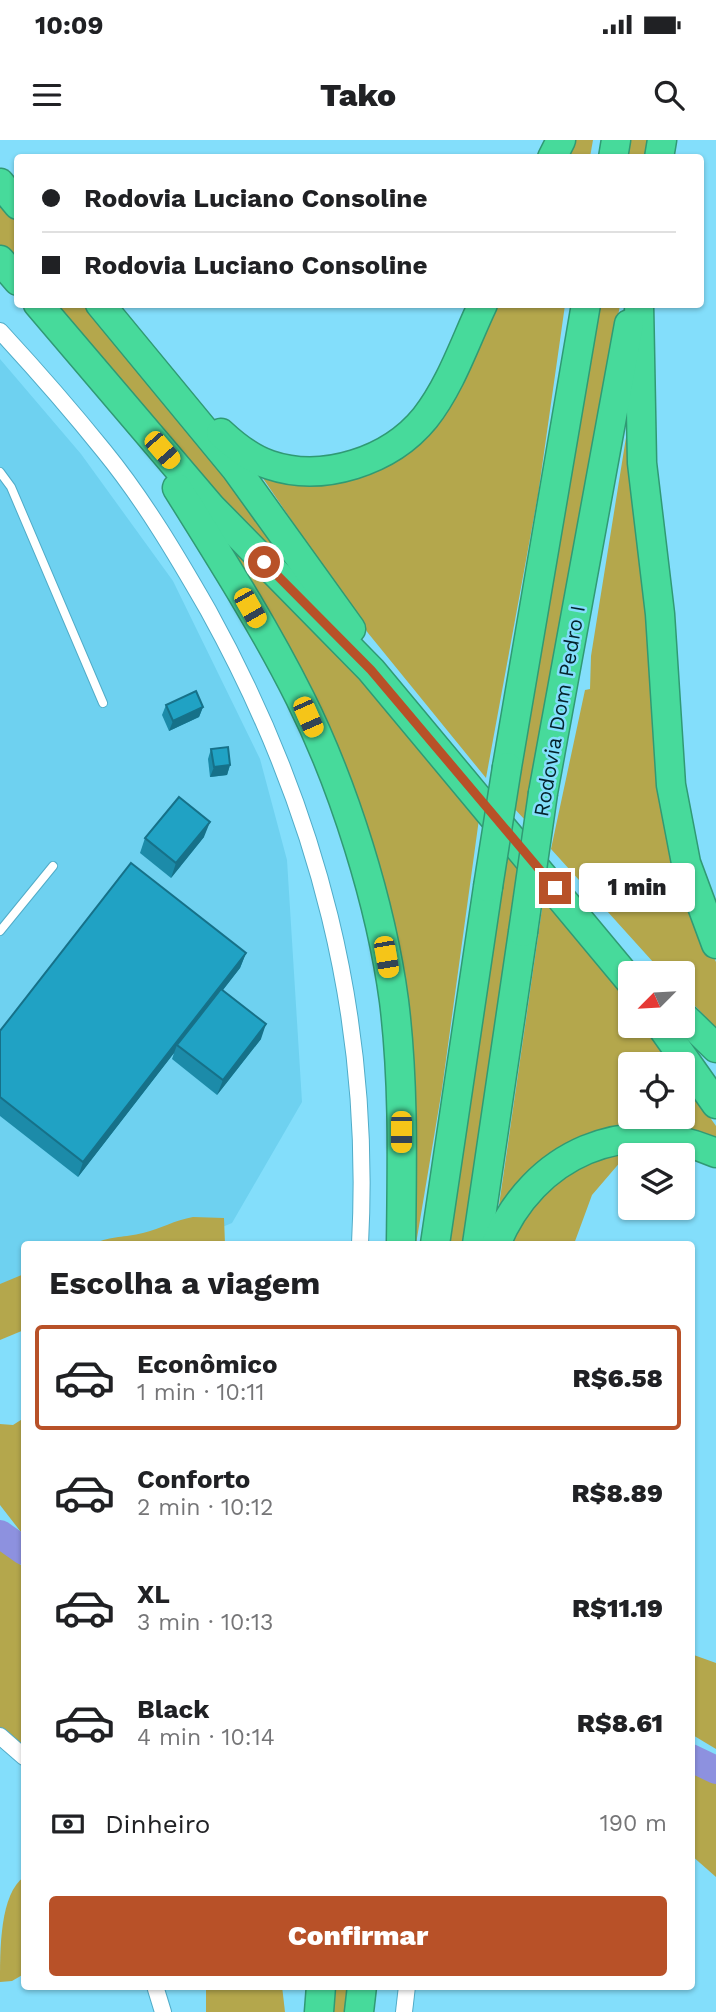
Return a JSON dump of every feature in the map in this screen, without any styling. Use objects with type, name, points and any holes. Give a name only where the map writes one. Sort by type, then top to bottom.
[{"type":"highway","points":[[0,183],[14,200]]},
{"type":"highway","points":[[0,260],[14,276]]},
{"type":"highway","points":[[41,308],[245,543],[371,670],[618,967]]},
{"type":"highway","points":[[103,308],[257,497],[367,651],[631,961]]},
{"type":"highway","points":[[189,413],[199,416],[233,445],[270,466],[330,469],[369,460],[408,436],[424,419],[451,374],[481,308]]},
{"type":"highway","name":"Rodovia Dom Pedro I","points":[[435,1241],[507,767],[585,308]]},
{"type":"highway","name":"Rodovia Dom Pedro I","points":[[477,1241],[543,793],[632,308]]},
{"type":"highway","points":[[639,308],[642,463],[660,614],[671,785],[687,863],[716,944]]},
{"type":"highway","points":[[129,412],[138,431],[192,512],[275,653],[300,699],[341,797],[370,893],[393,999],[400,1076],[401,1241]]},
{"type":"highway","points":[[695,1028],[716,1048]]},
{"type":"highway","points":[[669,1038],[716,1104]]},
{"type":"highway","points":[[498,1241],[524,1194],[546,1172],[583,1150],[630,1138],[646,1137],[669,1138],[716,1153]]},
{"type":"highway","points":[[319,2012],[321,1990]]},
{"type":"highway","points":[[359,2012],[362,1990]]},
{"type":"street","points":[[0,331],[106,452],[151,517],[191,581],[243,676],[294,792],[334,926],[354,1052],[361,1134],[360,1241]]},
{"type":"street","points":[[0,1735],[21,1754]]},
{"type":"street","points":[[156,1990],[163,2012]]},
{"type":"street","points":[[404,2012],[407,1990]]},
{"type":"lane","points":[[0,472],[22,513],[103,703]]},
{"type":"lane","points":[[0,931],[52,866]]},
{"type":"shaded area","points":[[567,140],[593,140],[591,154],[560,154]]},
{"type":"shaded area","points":[[624,140],[649,140],[647,154],[622,154]]},
{"type":"shaded area","points":[[0,197],[14,214],[14,265],[0,248]]},
{"type":"shaded area","points":[[50,308],[93,308],[210,446],[320,608]]},
{"type":"shaded area","points":[[488,308],[565,308],[538,495],[486,778],[368,633],[256,468],[383,460]]},
{"type":"shaded area","points":[[594,308],[619,308],[526,821],[512,806],[579,430],[575,420]]},
{"type":"shaded area","points":[[0,359],[81,454],[173,581],[260,759],[287,860],[302,1102],[232,1223],[188,1241],[21,1241],[21,1310],[0,1320]]},
{"type":"shaded area","points":[[628,425],[704,936],[716,962],[716,1028],[695,1006],[695,961],[652,961],[551,849],[585,690],[590,689],[591,656]]},
{"type":"shaded area","points":[[226,541],[353,670],[479,819],[442,1089],[417,1241],[408,1241],[394,958]]},
{"type":"shaded area","points":[[505,849],[519,865],[464,1241],[445,1241]]},
{"type":"shaded area","points":[[544,895],[618,989],[618,1038],[653,1038],[663,1052],[618,1052],[618,1129],[695,1129],[695,1096],[716,1126],[716,1144],[626,1132],[497,1219]]},
{"type":"shaded area","points":[[618,1151],[618,1165],[592,1195],[575,1241],[505,1241],[564,1169]]},
{"type":"shaded area","points":[[193,1217],[224,1218],[225,1241],[101,1241],[143,1233]]},
{"type":"shaded area","points":[[21,1275],[21,1331],[0,1340],[0,1284]]},
{"type":"shaded area","points":[[21,1420],[21,1532],[0,1505],[0,1424],[13,1425]]},
{"type":"shaded area","points":[[4,1549],[21,1565],[21,1761],[0,1743],[0,1550]]},
{"type":"shaded area","points":[[695,1655],[716,1663],[716,1749],[695,1736]]},
{"type":"shaded area","points":[[695,1773],[716,1782],[716,1877],[695,1859]]},
{"type":"shaded area","points":[[21,1880],[21,1976],[12,1981],[0,1982],[3,1923],[10,1896]]},
{"type":"shaded area","points":[[206,1990],[282,1990],[285,2012],[206,2012]]},
{"type":"shaded area","points":[[333,1990],[353,1990],[350,2012],[330,2012]]},
{"type":"building","points":[[196,691],[203,707],[173,721],[166,705]]},
{"type":"building","points":[[228,747],[230,765],[214,767],[211,749]]},
{"type":"building","points":[[179,797],[210,822],[176,863],[145,838]]},
{"type":"building","points":[[131,863],[246,953],[83,1162],[0,1097],[0,1031]]},
{"type":"building","points":[[221,989],[266,1024],[223,1080],[177,1045]]},
{"type":"waterway","points":[[0,1534],[21,1549]]},
{"type":"waterway","points":[[695,1760],[716,1770]]},
{"type":"route","points":[[264,562],[371,670],[555,888]]}]
